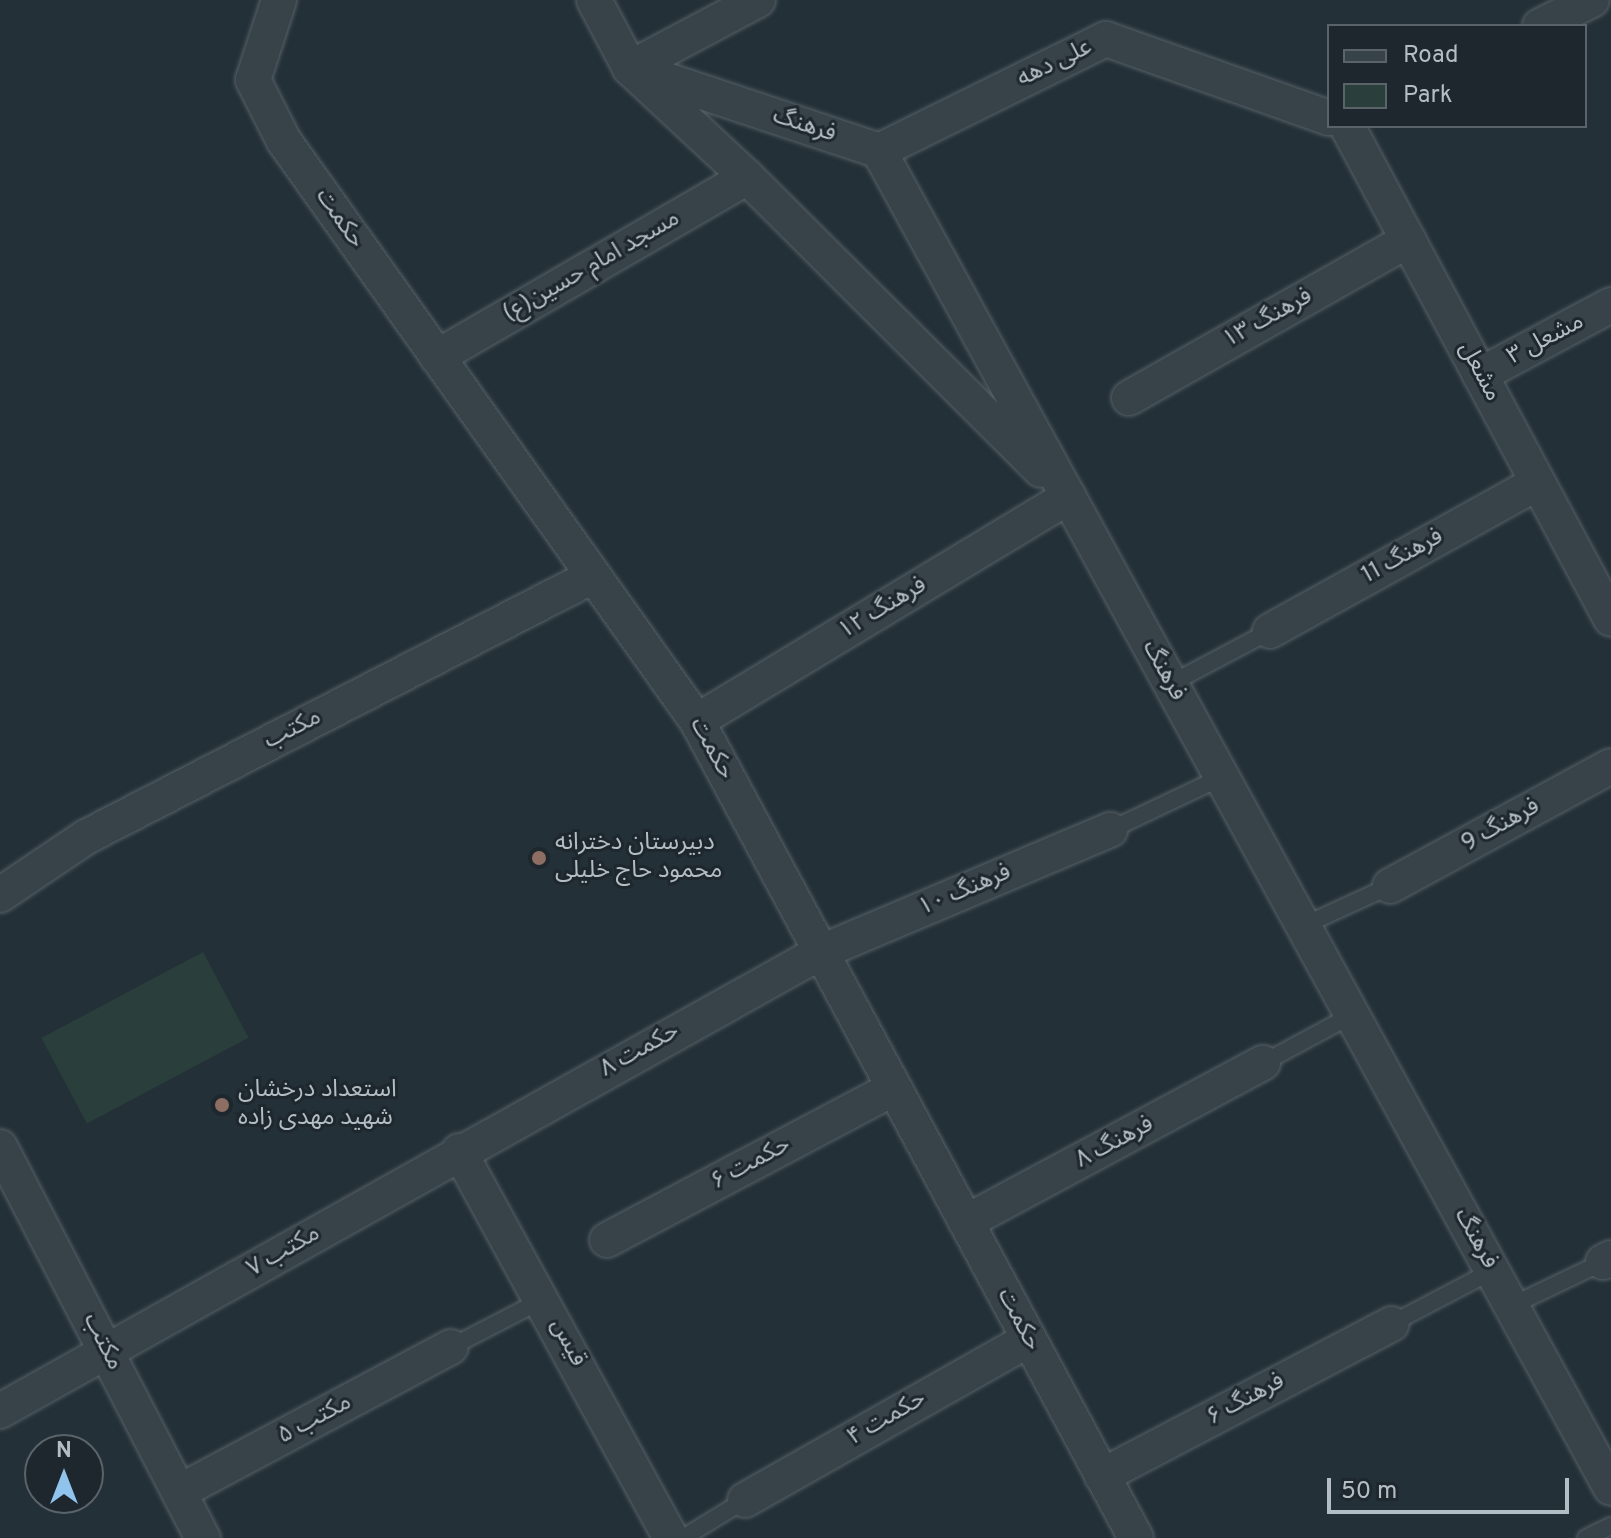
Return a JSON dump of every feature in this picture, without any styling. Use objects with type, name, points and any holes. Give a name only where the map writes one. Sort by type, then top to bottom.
[{"type":"street","name":"حکمت","points":[[279,0],[253,80],[284,141],[697,721],[1136,1538]]},
{"type":"street","points":[[594,0],[630,68],[747,177],[1069,497]]},
{"type":"street","points":[[630,68],[758,0]]},
{"type":"street","points":[[1544,24],[1592,0]]},
{"type":"street","name":"علی دهه","points":[[879,151],[1106,39],[1327,117]]},
{"type":"street","name":"فرهنگ","points":[[630,68],[879,151],[1611,1488]]},
{"type":"street","name":"مشعل","points":[[1348,128],[1610,615]]},
{"type":"street","name":"مسجد امام حسین(ع)","points":[[437,357],[747,177]]},
{"type":"street","name":"فرهنگ ۱۳","points":[[1129,398],[1408,240]]},
{"type":"street","name":"مشعل ۳","points":[[1480,375],[1611,305]]},
{"type":"street","name":"فرهنگ 11","points":[[1270,631],[1537,483]]},
{"type":"street","name":"فرهنگ ۱۲","points":[[697,721],[1069,497]]},
{"type":"street","name":"مکتب","points":[[0,895],[86,837],[593,576]]},
{"type":"street","name":"فرهنگ 9","points":[[1390,886],[1611,766]]},
{"type":"street","name":"فرهنگ ۱۰","points":[[821,952],[1110,830]]},
{"type":"street","name":"حکمت ۸","points":[[459,1151],[821,952]]},
{"type":"street","name":"فرهنگ ۸","points":[[966,1222],[1263,1063]]},
{"type":"street","name":"حکمت ۶","points":[[607,1240],[894,1088]]},
{"type":"street","name":"مکتب","points":[[0,1147],[203,1538]]},
{"type":"street","name":"قیس","points":[[459,1151],[544,1299],[671,1538]]},
{"type":"street","name":"مکتب ۷","points":[[0,1411],[108,1354],[459,1151]]},
{"type":"street","name":"فرهنگ ۶","points":[[1102,1476],[1391,1324]]},
{"type":"street","name":"حکمت ۴","points":[[745,1500],[1029,1339]]},
{"type":"street","name":"مکتب ۵","points":[[179,1492],[451,1347]]},
{"type":"lane","points":[[1170,684],[1270,631]]},
{"type":"lane","points":[[1110,830],[1222,777]]},
{"type":"lane","points":[[1303,926],[1390,886]]},
{"type":"lane","points":[[1263,1063],[1352,1015]]},
{"type":"lane","points":[[1511,1306],[1607,1260]]},
{"type":"lane","points":[[1391,1324],[1492,1271]]},
{"type":"lane","points":[[451,1347],[544,1299]]},
{"type":"lane","points":[[683,1538],[745,1500]]},
{"type":"lane","points":[[1586,1538],[1611,1526]]},
{"type":"green space","points":[[203,952],[249,1038],[87,1124],[41,1038]]},
{"type":"place","name":"دبيرستان دخترانه محمود حاج خلیلی","points":[[539,858]]},
{"type":"place","name":"استعداد درخشان شهید مهدی زاده","points":[[222,1105]]}]
